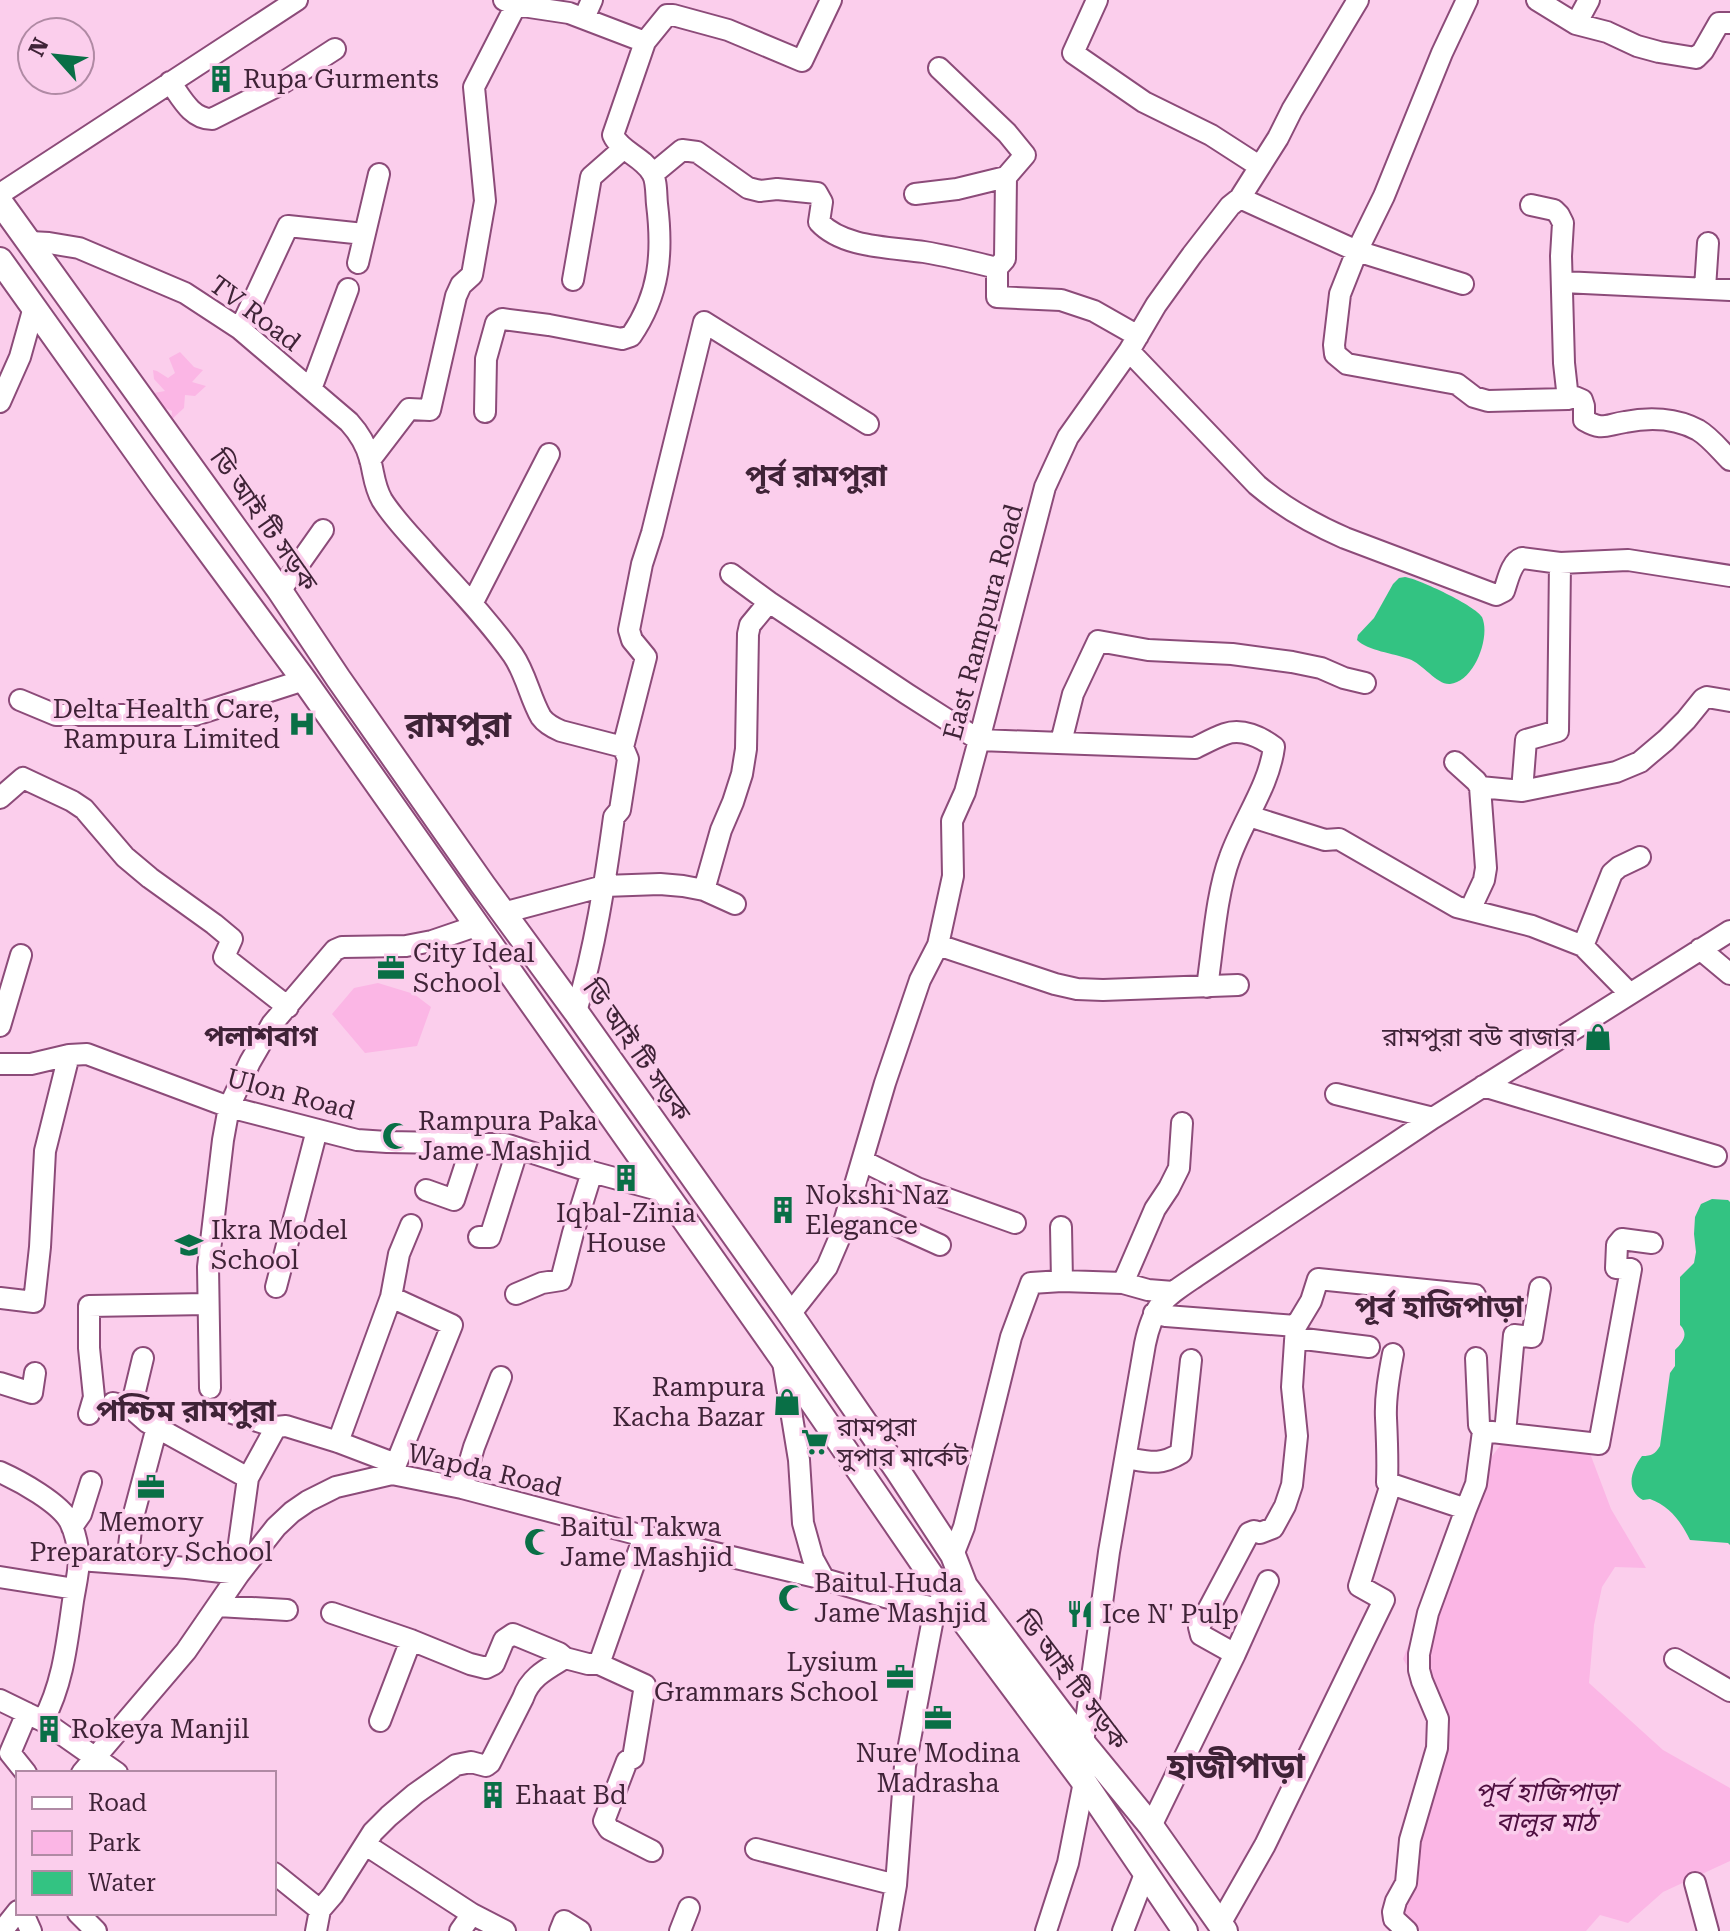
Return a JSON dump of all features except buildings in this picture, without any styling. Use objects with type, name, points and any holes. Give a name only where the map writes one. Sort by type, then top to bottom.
[{"type":"main road","name":"ডি আই টি সড়ক","points":[[0,202],[280,591],[483,885],[790,1314],[898,1471],[953,1555],[948,1597],[1083,1743],[1151,1826],[1223,1928]]},
{"type":"main road","name":"ডি আই টি সড়ক","points":[[0,260],[304,680],[948,1597],[1084,1782],[1185,1931]]},
{"type":"main road","points":[[459,902],[483,885]]},
{"type":"street","points":[[0,194],[297,0]]},
{"type":"street","points":[[485,412],[486,359],[493,330],[502,319],[622,339],[631,336],[646,309],[658,275],[659,224],[653,174],[616,143],[613,135],[645,42],[667,15],[728,30],[802,61],[831,0]]},
{"type":"street","points":[[1097,0],[1073,53],[1144,102],[1211,135],[1259,166]]},
{"type":"street","name":"East Rampura Road","points":[[790,1314],[827,1267],[839,1239],[885,1083],[920,980],[938,945],[953,876],[952,821],[965,792],[1045,487],[1068,437],[1134,344],[1156,305],[1230,206],[1240,198],[1358,0]]},
{"type":"street","points":[[1467,0],[1340,294],[1335,354],[1347,364],[1457,384],[1474,397],[1488,401],[1575,397],[1582,400],[1584,420],[1595,427],[1662,419],[1684,424],[1700,432],[1730,460]]},
{"type":"street","points":[[1537,0],[1576,24],[1607,32],[1637,46],[1696,58],[1719,23],[1730,23]]},
{"type":"street","points":[[1576,24],[1589,0]]},
{"type":"street","points":[[370,460],[409,409],[430,410],[456,296],[461,285],[472,275],[485,201],[474,87],[510,2],[569,13],[588,9],[645,42]]},
{"type":"street","points":[[170,82],[196,116],[212,119],[281,84],[335,49]]},
{"type":"street","points":[[915,194],[957,189],[1006,177],[1025,155],[1007,133],[939,68]]},
{"type":"street","points":[[573,280],[591,177],[624,148]]},
{"type":"street","points":[[653,174],[682,150],[697,152],[748,188],[817,193],[822,202],[819,222],[828,232],[861,243],[997,268]]},
{"type":"street","points":[[358,263],[379,174]]},
{"type":"street","points":[[1006,177],[1005,259],[997,268],[997,297],[1061,300],[1094,311],[1134,344],[1257,485],[1277,502],[1321,527],[1496,595],[1504,591],[1517,560],[1522,558],[1560,563],[1628,560],[1730,576]]},
{"type":"street","points":[[1240,198],[1357,251],[1463,284]]},
{"type":"street","points":[[1531,205],[1554,210],[1563,223],[1564,363],[1568,399]]},
{"type":"street","points":[[240,329],[288,226],[364,234]]},
{"type":"street","name":"TV Road","points":[[30,242],[79,248],[185,293],[240,329],[311,389],[349,422],[365,444],[374,483],[385,505],[515,657],[542,718],[561,731],[623,747]]},
{"type":"street","points":[[1705,288],[1708,243]]},
{"type":"street","points":[[1563,282],[1730,290]]},
{"type":"street","points":[[311,389],[348,289]]},
{"type":"street","points":[[0,402],[20,357],[34,307]]},
{"type":"street","points":[[576,1012],[589,967],[614,817],[620,810],[628,759],[623,747],[646,657],[632,640],[629,630],[642,564],[704,322],[868,424]]},
{"type":"street","points":[[472,604],[549,454]]},
{"type":"street","points":[[280,591],[323,530]]},
{"type":"street","points":[[1522,791],[1526,740],[1558,731],[1560,563]]},
{"type":"street","points":[[731,574],[979,740],[1195,748],[1226,733],[1262,738],[1274,747],[1272,759],[1229,859],[1207,987]]},
{"type":"street","points":[[704,890],[721,830],[742,774],[746,749],[750,625],[769,602]]},
{"type":"street","points":[[1061,742],[1073,694],[1098,641],[1148,650],[1232,654],[1292,662],[1365,683]]},
{"type":"street","points":[[20,700],[56,715],[195,715],[304,680]]},
{"type":"street","points":[[1480,787],[1522,791],[1616,772],[1640,762],[1686,720],[1703,699],[1730,701]]},
{"type":"street","points":[[1455,762],[1480,787],[1486,868],[1484,880],[1470,910]]},
{"type":"street","points":[[0,798],[23,778],[84,809],[125,857],[232,939],[224,957],[288,1007]]},
{"type":"street","points":[[1249,816],[1325,840],[1339,839],[1457,907],[1532,926],[1583,946],[1630,994]]},
{"type":"street","points":[[1583,946],[1612,873],[1640,857]]},
{"type":"street","points":[[503,913],[604,886],[683,886],[704,890],[735,904]]},
{"type":"street","points":[[210,1388],[207,1304],[213,1220],[229,1107],[250,1062],[272,1024],[335,950],[342,947],[406,946],[476,926]]},
{"type":"street","points":[[1083,1743],[1109,1552],[1145,1344],[1154,1313],[1173,1292],[1433,1118],[1730,931]]},
{"type":"street","points":[[938,945],[1077,989],[1238,985]]},
{"type":"street","points":[[1700,949],[1730,974]]},
{"type":"street","points":[[0,1026],[21,955]]},
{"type":"street","name":"Ulon Road","points":[[0,1064],[31,1064],[87,1054],[229,1107],[357,1140],[505,1144],[666,1192]]},
{"type":"street","points":[[0,1298],[34,1302],[45,1151],[69,1055]]},
{"type":"street","points":[[1483,1086],[1716,1156]]},
{"type":"street","points":[[1336,1094],[1433,1118]]},
{"type":"street","points":[[1123,1283],[1155,1209],[1179,1168],[1182,1123]]},
{"type":"street","points":[[276,1287],[317,1130]]},
{"type":"street","points":[[426,1190],[454,1200],[473,1142]]},
{"type":"street","points":[[479,1237],[490,1237],[518,1148]]},
{"type":"street","points":[[863,1161],[917,1188],[1015,1223]]},
{"type":"street","points":[[516,1294],[542,1283],[561,1280],[592,1172]]},
{"type":"street","points":[[849,1204],[940,1245]]},
{"type":"street","points":[[338,1442],[391,1297],[399,1254],[411,1225]]},
{"type":"street","points":[[1061,1227],[1062,1281]]},
{"type":"street","points":[[1483,1431],[1599,1444],[1631,1269],[1616,1268],[1617,1245],[1622,1239],[1652,1243]]},
{"type":"street","points":[[1235,1654],[1201,1635],[1199,1627],[1249,1533],[1273,1528],[1285,1506],[1292,1485],[1297,1436],[1292,1387],[1296,1332],[1318,1279],[1475,1295]]},
{"type":"street","points":[[953,1555],[964,1527],[1011,1337],[1031,1283],[1123,1283],[1148,1290],[1173,1292]]},
{"type":"street","points":[[1505,1433],[1514,1335],[1532,1337],[1540,1288]]},
{"type":"street","points":[[391,1297],[452,1325],[392,1474]]},
{"type":"street","points":[[89,1414],[94,1397],[89,1306],[207,1304]]},
{"type":"street","points":[[1154,1313],[1296,1332],[1369,1347]]},
{"type":"street","points":[[1393,1354],[1386,1417],[1387,1482],[1466,1509]]},
{"type":"street","points":[[143,1358],[122,1406],[248,1478]]},
{"type":"street","points":[[782,1358],[799,1460],[803,1523],[813,1559],[824,1579]]},
{"type":"street","points":[[1407,1931],[1394,1919],[1393,1912],[1406,1883],[1410,1840],[1437,1748],[1438,1719],[1419,1670],[1419,1654],[1428,1613],[1476,1484],[1483,1431],[1479,1425],[1476,1358]]},
{"type":"street","points":[[1126,1458],[1158,1464],[1181,1453],[1191,1360]]},
{"type":"street","points":[[0,1383],[32,1393],[35,1373]]},
{"type":"street","points":[[462,1488],[501,1377]]},
{"type":"street","points":[[226,1411],[338,1442],[388,1461],[392,1474]]},
{"type":"street","points":[[127,1563],[132,1521],[157,1427]]},
{"type":"street","points":[[79,1560],[239,1574],[236,1565],[248,1478],[276,1427]]},
{"type":"street","points":[[0,1472],[40,1494],[69,1519],[79,1560],[67,1648],[56,1693],[10,1753],[24,1771]]},
{"type":"street","name":"Wapda Road","points":[[89,1765],[186,1651],[276,1527],[308,1501],[336,1487],[392,1474],[462,1488],[885,1597],[948,1597]]},
{"type":"street","points":[[72,1527],[81,1514],[91,1482]]},
{"type":"street","points":[[1223,1928],[1384,1600],[1359,1586],[1391,1484]]},
{"type":"street","points":[[593,1664],[644,1536]]},
{"type":"street","points":[[0,1577],[75,1589]]},
{"type":"street","points":[[1151,1826],[1268,1581]]},
{"type":"street","points":[[888,1931],[896,1885],[905,1766],[948,1597]]},
{"type":"street","points":[[218,1606],[287,1610]]},
{"type":"street","points":[[332,1613],[486,1668],[494,1664],[504,1640],[513,1634],[565,1658],[593,1664],[645,1685],[633,1758],[627,1761],[604,1821],[609,1829],[652,1851]]},
{"type":"street","points":[[380,1721],[411,1640]]},
{"type":"street","points":[[316,1931],[320,1910],[373,1832],[415,1794],[456,1765],[471,1762],[486,1766],[490,1763],[534,1677],[565,1658]]},
{"type":"street","points":[[1675,1659],[1730,1691]]},
{"type":"street","points":[[0,1700],[35,1717],[89,1765],[110,1771]]},
{"type":"street","points":[[1046,1931],[1068,1863],[1084,1782]]},
{"type":"street","points":[[366,1845],[472,1914],[505,1931]]},
{"type":"street","points":[[756,1849],[896,1885]]},
{"type":"street","points":[[1123,1931],[1145,1874]]},
{"type":"street","points":[[276,1875],[320,1910]]},
{"type":"street","points":[[1695,1883],[1708,1931]]},
{"type":"street","points":[[680,1931],[689,1908]]},
{"type":"street","points":[[460,1931],[472,1914]]},
{"type":"street","points":[[2,1931],[18,1915]]},
{"type":"street","points":[[80,1915],[96,1931]]},
{"type":"street","points":[[560,1931],[564,1921],[580,1931]]},
{"type":"green space","points":[[180,352],[194,367],[203,370],[192,382],[206,386],[195,396],[185,395],[184,408],[171,420],[172,411],[165,408],[154,393],[165,391],[154,379],[153,370],[168,378],[175,373],[169,358]]},
{"type":"green space","points":[[378,983],[414,994],[431,1007],[417,1046],[365,1053],[332,1014],[354,988]]},
{"type":"green space","name":"পূর্ব হাজিপাড়া বালুর মাঠ","points":[[1510,1433],[1588,1448],[1611,1509],[1646,1568],[1615,1567],[1602,1587],[1594,1625],[1589,1683],[1663,1750],[1730,1788],[1730,1861],[1663,1892],[1628,1923],[1600,1915],[1586,1931],[1420,1931],[1396,1904],[1426,1815],[1432,1708],[1403,1659],[1475,1478]]},
{"type":"water","points":[[1405,577],[1446,594],[1482,617],[1482,646],[1473,667],[1459,681],[1445,683],[1414,662],[1357,640],[1374,618],[1393,584]]},
{"type":"water","points":[[1712,1199],[1730,1202],[1730,1545],[1690,1540],[1669,1510],[1657,1502],[1637,1496],[1632,1485],[1635,1467],[1642,1456],[1653,1454],[1660,1446],[1670,1373],[1675,1366],[1675,1350],[1684,1335],[1680,1325],[1680,1277],[1694,1263],[1695,1217],[1701,1204]]},
{"type":"place","name":"Rupa Gurments","points":[[221,79]]},
{"type":"place","name":"Delta Health Care, Rampura Limited","points":[[302,724]]},
{"type":"place","name":"City Ideal School","points":[[391,968]]},
{"type":"place","name":"রামপুরা বউ বাজার","points":[[1598,1037]]},
{"type":"place","name":"Rampura Paka Jame Mashjid","points":[[396,1136]]},
{"type":"place","name":"Iqbal-Zinia House","points":[[626,1178]]},
{"type":"place","name":"Nokshi Naz Elegance","points":[[783,1210]]},
{"type":"place","name":"Ikra Model School","points":[[189,1245]]},
{"type":"place","name":"Rampura Kacha Bazar","points":[[787,1402]]},
{"type":"place","name":"রামপুরা সুপার মার্কেট","points":[[815,1442]]},
{"type":"place","name":"Memory Preparatory School","points":[[151,1487]]},
{"type":"place","name":"Baitul Takwa Jame Mashjid","points":[[538,1542]]},
{"type":"place","name":"Baitul Huda Jame Mashjid","points":[[792,1598]]},
{"type":"place","name":"Ice N' Pulp","points":[[1080,1614]]},
{"type":"place","name":"Lysium Grammars School","points":[[900,1677]]},
{"type":"place","name":"Nure Modina Madrasha","points":[[938,1718]]},
{"type":"place","name":"Rokeya Manjil","points":[[49,1729]]},
{"type":"place","name":"Ehaat Bd","points":[[493,1795]]},
{"type":"district","name":"পূর্ব রামপুরা","points":[[816,476]]},
{"type":"district","name":"রামপুরা","points":[[458,725]]},
{"type":"district","name":"পলাশবাগ","points":[[261,1036]]},
{"type":"district","name":"পূর্ব হাজিপাড়া","points":[[1439,1307]]},
{"type":"district","name":"পশ্চিম রামপুরা","points":[[186,1411]]},
{"type":"district","name":"হাজীপাড়া","points":[[1236,1766]]}]
